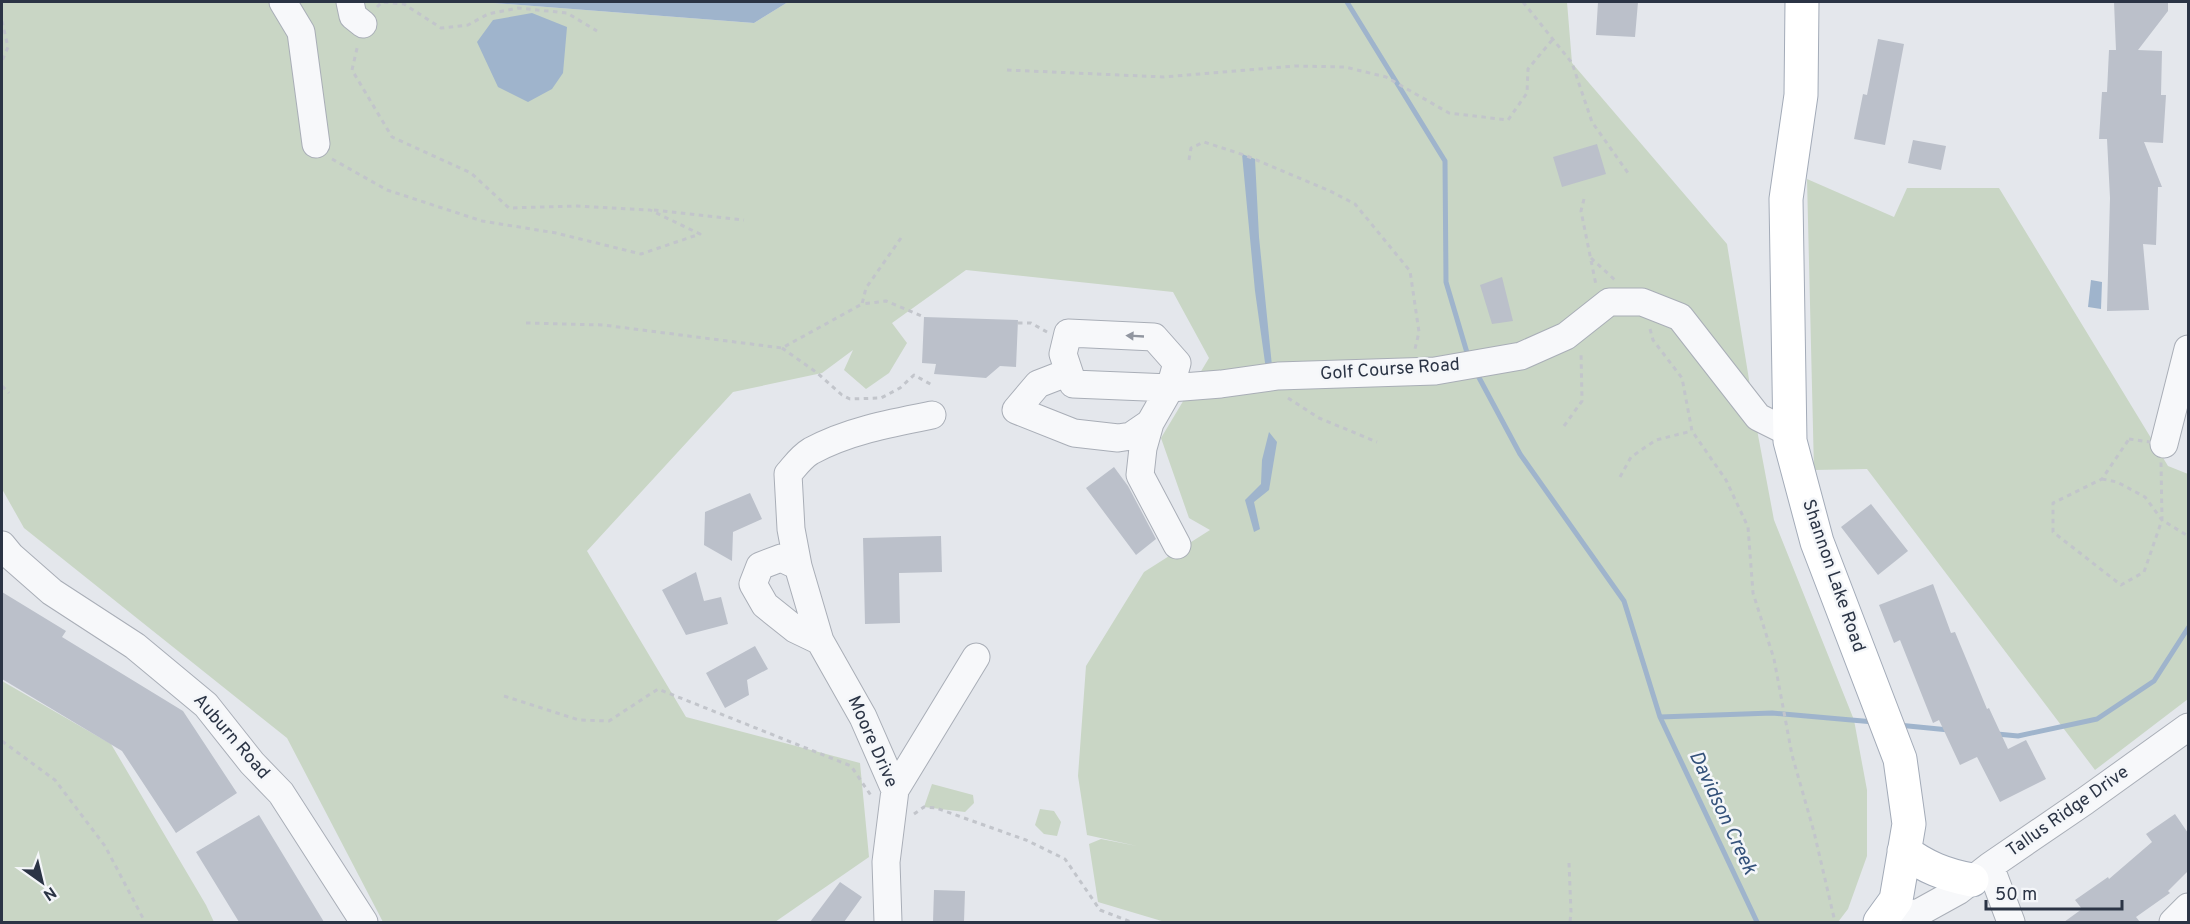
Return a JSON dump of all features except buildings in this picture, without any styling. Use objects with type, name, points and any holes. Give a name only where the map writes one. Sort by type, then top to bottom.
[{"type":"main road","name":"Shannon Lake Road","points":[[1802,2],[1801,94],[1786,199],[1790,441],[1817,542],[1900,759],[1909,824],[1896,900],[1880,922]]},
{"type":"main road","points":[[1904,851],[1923,865],[1940,872],[1981,873]]},
{"type":"street","points":[[283,2],[301,33],[316,144]]},
{"type":"street","name":"Golf Course Road","points":[[1069,372],[1073,384],[1170,388],[1278,376],[1435,371],[1521,356],[1566,336],[1609,302],[1642,302],[1680,317],[1758,417],[1790,433]]},
{"type":"street","points":[[1150,423],[1131,436],[1118,438],[1074,433],[1016,410],[1038,384],[1069,372],[1063,354],[1068,333],[1154,337],[1177,363],[1170,388],[1150,423],[1143,448],[1140,475],[1178,545]]},
{"type":"street","points":[[2164,444],[2188,349]]},
{"type":"street","name":"Moore Drive","points":[[888,922],[886,862],[895,790],[863,717],[820,641],[798,566],[791,529],[788,474],[810,452],[858,432],[932,415]]},
{"type":"street","name":"Auburn Road","points":[[2,545],[11,556],[52,592],[135,645],[206,705],[252,764],[281,793],[364,922]]},
{"type":"street","points":[[798,566],[781,558],[760,566],[753,584],[765,605],[795,629],[820,641]]},
{"type":"street","points":[[895,790],[976,657]]},
{"type":"street","name":"Tallus Ridge Drive","points":[[1880,922],[1920,912],[1958,891],[2188,727]]},
{"type":"street","points":[[1981,873],[2011,922]]},
{"type":"street","points":[[2173,922],[2188,907]]},
{"type":"path","points":[[597,31],[567,13],[518,8],[488,14],[468,25],[441,28],[404,4],[382,2],[357,13],[352,70],[392,137],[471,173],[510,208],[577,206],[650,210],[744,220]]},
{"type":"path","points":[[1523,2],[1572,63],[1592,122],[1628,173]]},
{"type":"path","points":[[2,21],[8,47],[2,61]]},
{"type":"path","points":[[1007,70],[1164,77],[1295,66],[1344,67],[1386,77],[1449,113],[1508,120],[1527,93],[1528,69],[1553,39]]},
{"type":"path","points":[[1189,160],[1191,148],[1204,142],[1247,156],[1355,204],[1410,272],[1419,332],[1411,372]]},
{"type":"path","points":[[316,144],[331,159],[387,190],[482,221],[556,233],[641,254],[700,234],[650,210]]},
{"type":"path","points":[[862,304],[866,288],[901,238]]},
{"type":"path","points":[[782,348],[862,304],[886,301],[924,316]]},
{"type":"path","points":[[1642,302],[1653,340],[1682,378],[1692,431],[1726,480],[1748,527],[1753,593],[1774,658],[1792,755],[1814,832],[1835,922]]},
{"type":"path","points":[[526,322],[603,325],[782,348],[850,399],[881,398],[900,388],[914,375],[932,385]]},
{"type":"path","points":[[1018,323],[1031,323],[1051,334]]},
{"type":"path","points":[[1278,376],[1289,399],[1319,418],[1377,442]]},
{"type":"path","points":[[2,387],[9,393]]},
{"type":"path","points":[[1620,477],[1631,457],[1656,440],[1692,431]]},
{"type":"path","points":[[2129,439],[2164,444],[2161,463],[2162,520],[2144,572],[2121,585],[2053,532],[2054,503],[2102,479],[2129,439]]},
{"type":"path","points":[[2102,479],[2117,482],[2145,497],[2162,520],[2188,536]]},
{"type":"path","points":[[504,696],[579,720],[609,721],[658,689],[851,766],[892,828],[924,807],[936,808],[1026,840],[1065,859],[1100,910],[1131,922]]},
{"type":"path","points":[[2,741],[55,780],[105,846],[145,922]]},
{"type":"path","points":[[1569,863],[1572,912],[1570,922]]},
{"type":"green space","points":[[2,2],[481,2],[754,23],[788,2],[1567,2],[1572,63],[1727,244],[1774,520],[1854,720],[1867,790],[1867,856],[1848,909],[1838,922],[1165,922],[1098,902],[1089,844],[1101,839],[1137,846],[1087,835],[1078,776],[1086,666],[1144,572],[1210,530],[1189,518],[1161,438],[1209,358],[1173,292],[966,270],[892,323],[907,343],[889,373],[866,389],[844,370],[853,350],[822,373],[733,392],[587,551],[686,717],[860,763],[869,857],[775,922],[383,922],[287,738],[24,528],[2,489]]},
{"type":"green space","points":[[1807,179],[1894,217],[1907,188],[1999,188],[2168,466],[2188,474],[2188,699],[2095,770],[1867,469],[1814,470]]},
{"type":"green space","points":[[2,681],[111,744],[214,922],[2,922]]},
{"type":"green space","points":[[932,784],[973,795],[974,803],[965,812],[924,807]]},
{"type":"green space","points":[[1040,809],[1054,811],[1061,822],[1057,836],[1044,834],[1035,825]]},
{"type":"water","points":[[481,2],[788,2],[754,23]]},
{"type":"water","points":[[532,13],[567,27],[563,73],[552,89],[528,102],[498,87],[477,42],[493,20]]},
{"type":"water","points":[[1242,154],[1255,159],[1259,237],[1273,376],[1267,377],[1255,291]]},
{"type":"water","points":[[2091,280],[2102,282],[2101,309],[2088,307]]},
{"type":"water","points":[[1269,432],[1277,442],[1269,490],[1254,502],[1260,529],[1254,532],[1245,500],[1261,484],[1262,460]]},
{"type":"waterway","points":[[1347,2],[1445,161],[1446,282],[1468,356]]},
{"type":"waterway","name":"Davidson Creek","points":[[1476,372],[1520,454],[1624,601],[1660,717],[1757,922]]},
{"type":"waterway","points":[[1997,734],[2018,736],[2097,719],[2154,681],[2188,628]]},
{"type":"waterway","points":[[1660,717],[1772,713],[1874,722]]},
{"type":"waterway","points":[[1898,725],[1949,730]]}]
